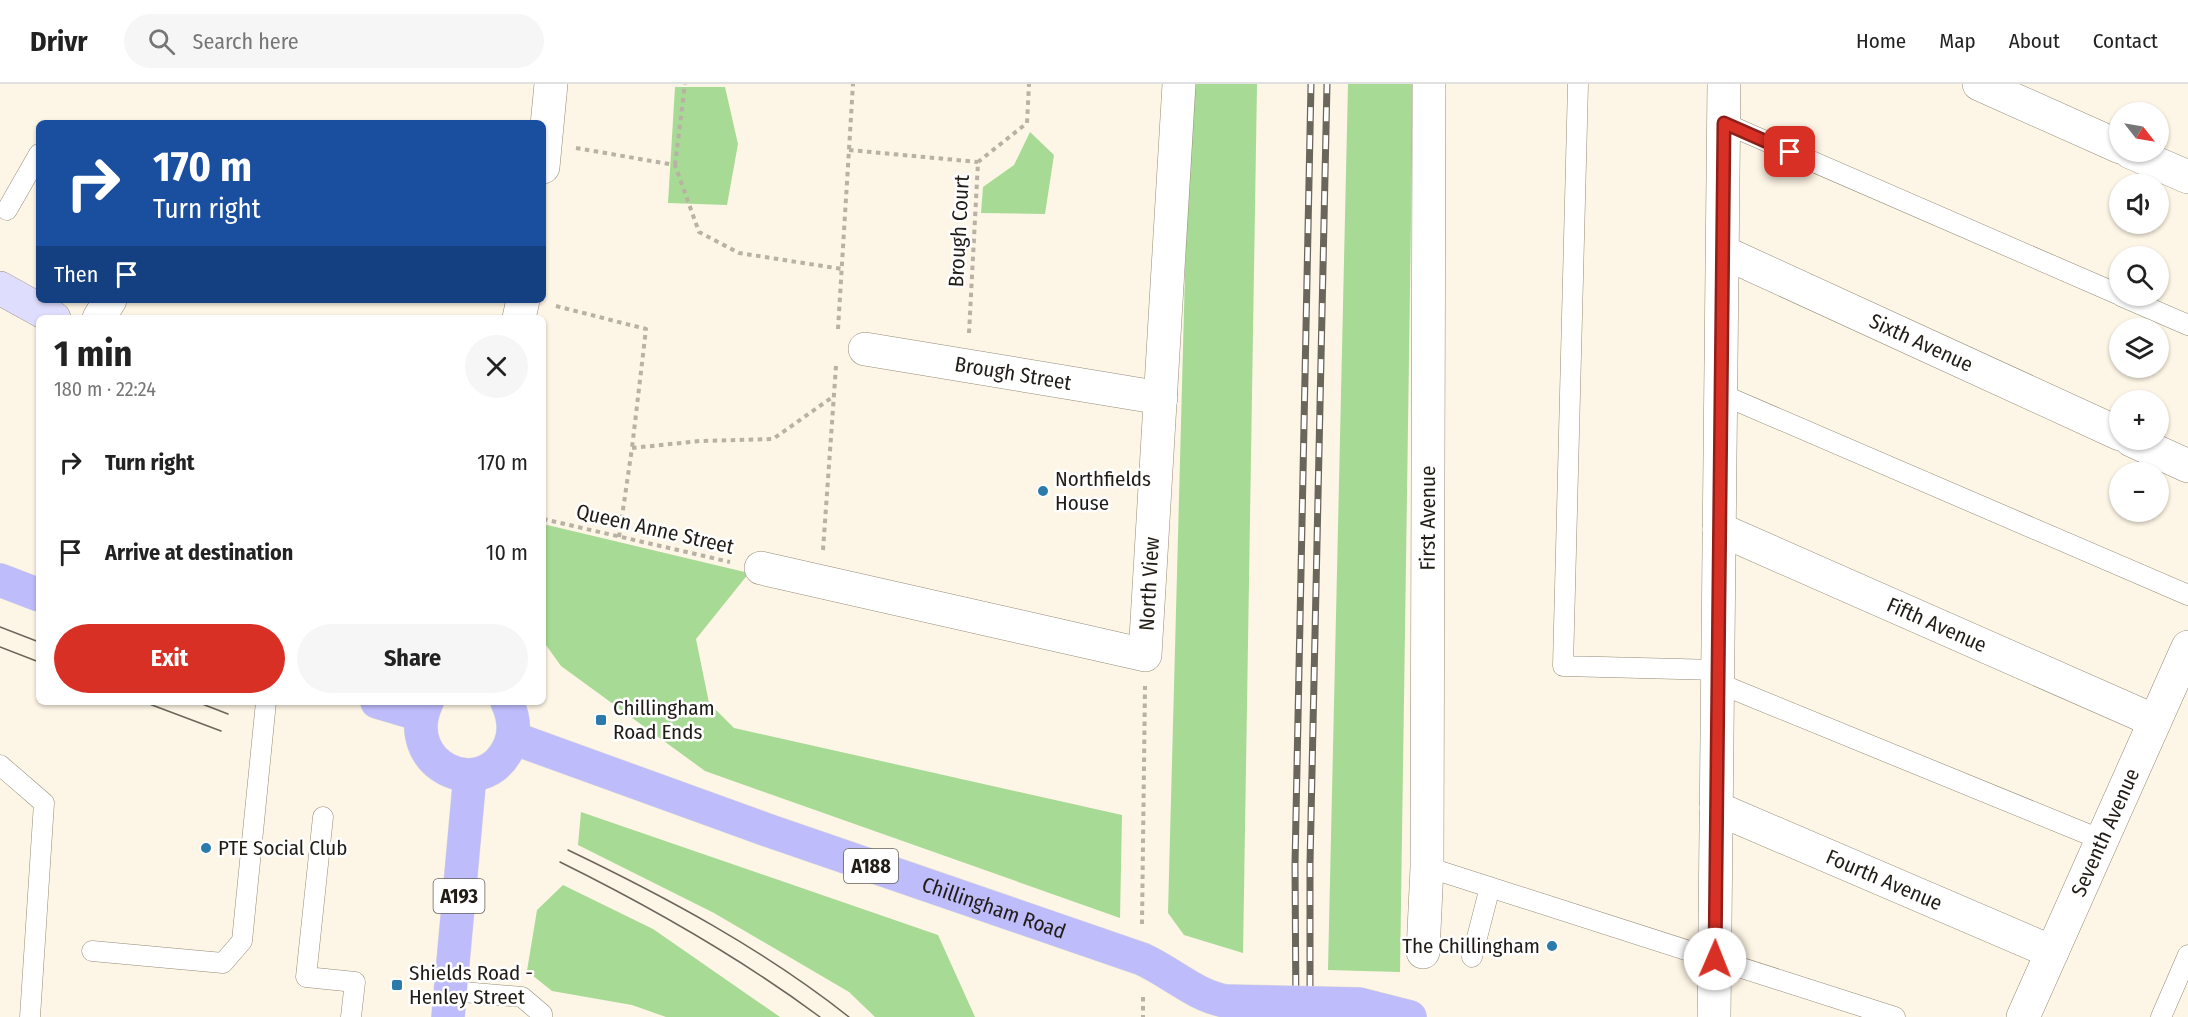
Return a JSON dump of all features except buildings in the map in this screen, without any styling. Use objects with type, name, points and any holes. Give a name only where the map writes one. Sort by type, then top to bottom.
[{"type":"main road","points":[[0,288],[49,315]]},
{"type":"main road","points":[[0,580],[36,594]]},
{"type":"main road","points":[[400,705],[424,708],[422,744],[444,769],[470,774],[493,768],[501,760],[513,738],[512,712],[508,705]]},
{"type":"main road","name":"Chillingham Road","points":[[513,738],[770,831],[1142,960],[1162,969],[1198,993],[1225,1001],[1359,1004],[1410,1017]]},
{"type":"main road","name":"A193","points":[[450,1004],[470,774]]},
{"type":"street","points":[[546,143],[551,84]]},
{"type":"street","name":"North View","points":[[760,568],[1145,655],[1179,84]]},
{"type":"street","name":"First Avenue","points":[[1423,952],[1427,867],[1429,84]]},
{"type":"street","points":[[1714,1017],[1719,529],[1723,395],[1724,84]]},
{"type":"street","points":[[1979,84],[2109,142]]},
{"type":"street","points":[[2153,162],[2188,177]]},
{"type":"street","name":"Sixth Avenue","points":[[1723,252],[2109,429]]},
{"type":"street","name":"Brough Street","points":[[865,349],[1161,398]]},
{"type":"street","points":[[2153,450],[2188,466]]},
{"type":"street","name":"Fifth Avenue","points":[[1719,529],[2155,721]]},
{"type":"street","name":"Seventh Avenue","points":[[2024,1017],[2188,647]]},
{"type":"street","name":"Fourth Avenue","points":[[1716,808],[2052,952]]},
{"type":"lane","points":[[1578,84],[1563,666],[1718,676],[2102,840]]},
{"type":"lane","points":[[1724,123],[2109,290]]},
{"type":"lane","points":[[7,210],[36,159]]},
{"type":"lane","points":[[2145,306],[2188,325]]},
{"type":"lane","points":[[1723,395],[2188,595]]},
{"type":"lane","points":[[92,951],[223,963],[242,941],[266,705]]},
{"type":"lane","points":[[0,765],[44,803],[30,1017]]},
{"type":"lane","points":[[323,817],[306,977],[355,982],[351,1017]]},
{"type":"lane","points":[[1427,867],[1895,1017]]},
{"type":"lane","points":[[1472,957],[1490,887]]},
{"type":"lane","points":[[2161,1017],[2188,955]]},
{"type":"lane","points":[[450,1004],[522,997],[542,1014],[542,1017]]},
{"type":"path","points":[[685,84],[675,165],[699,232],[739,253],[842,269]]},
{"type":"path","name":"Brough Court","points":[[968,367],[978,162],[1027,123],[1029,84]]},
{"type":"path","points":[[849,150],[978,162]]},
{"type":"path","points":[[546,155],[675,165]]},
{"type":"path","points":[[555,306],[645,329],[632,448],[619,537]]},
{"type":"path","points":[[632,448],[700,441],[773,439],[835,395]]},
{"type":"path","name":"Queen Anne Street","points":[[546,520],[760,568]]},
{"type":"path","points":[[1142,960],[1145,655]]},
{"type":"green space","points":[[1190,84],[1257,84],[1243,953],[1184,935],[1168,913]]},
{"type":"green space","points":[[1348,84],[1413,84],[1400,972],[1328,970]]},
{"type":"green space","points":[[675,87],[725,87],[738,144],[727,205],[668,203]]},
{"type":"green space","points":[[1030,132],[1054,155],[1045,214],[981,213],[983,187],[1014,165]]},
{"type":"green space","points":[[546,525],[749,573],[696,639],[709,703],[734,728],[1122,815],[1120,918],[705,771],[561,666],[546,645]]},
{"type":"green space","points":[[581,812],[938,935],[975,1017],[875,1017],[849,992],[714,913],[578,845]]},
{"type":"green space","points":[[563,885],[653,929],[780,1017],[666,1017],[632,1005],[552,991],[527,971],[537,910]]},
{"type":"tram line","points":[[0,627],[36,641]]},
{"type":"tram line","points":[[0,647],[36,661]]},
{"type":"tram line","points":[[152,705],[221,731]]},
{"type":"tram line","points":[[205,705],[228,714]]},
{"type":"tram line","points":[[568,850],[641,886],[713,926],[783,969],[849,1017]]},
{"type":"tram line","points":[[560,862],[628,897],[726,953],[820,1017]]},
{"type":"railway","points":[[1296,1017],[1295,864],[1311,84]]},
{"type":"railway","points":[[1310,1017],[1310,864],[1327,84]]},
{"type":"place","name":"Northfields House","points":[[1043,491]]},
{"type":"place","name":"Chillingham Road Ends","points":[[601,720]]},
{"type":"place","name":"PTE Social Club","points":[[206,848]]},
{"type":"place","name":"The Chillingham","points":[[1552,946]]},
{"type":"place","name":"Shields Road - Henley Street","points":[[397,985]]},
{"type":"route","points":[[1715,959],[1719,529],[1723,395],[1724,123],[1790,152]]}]
